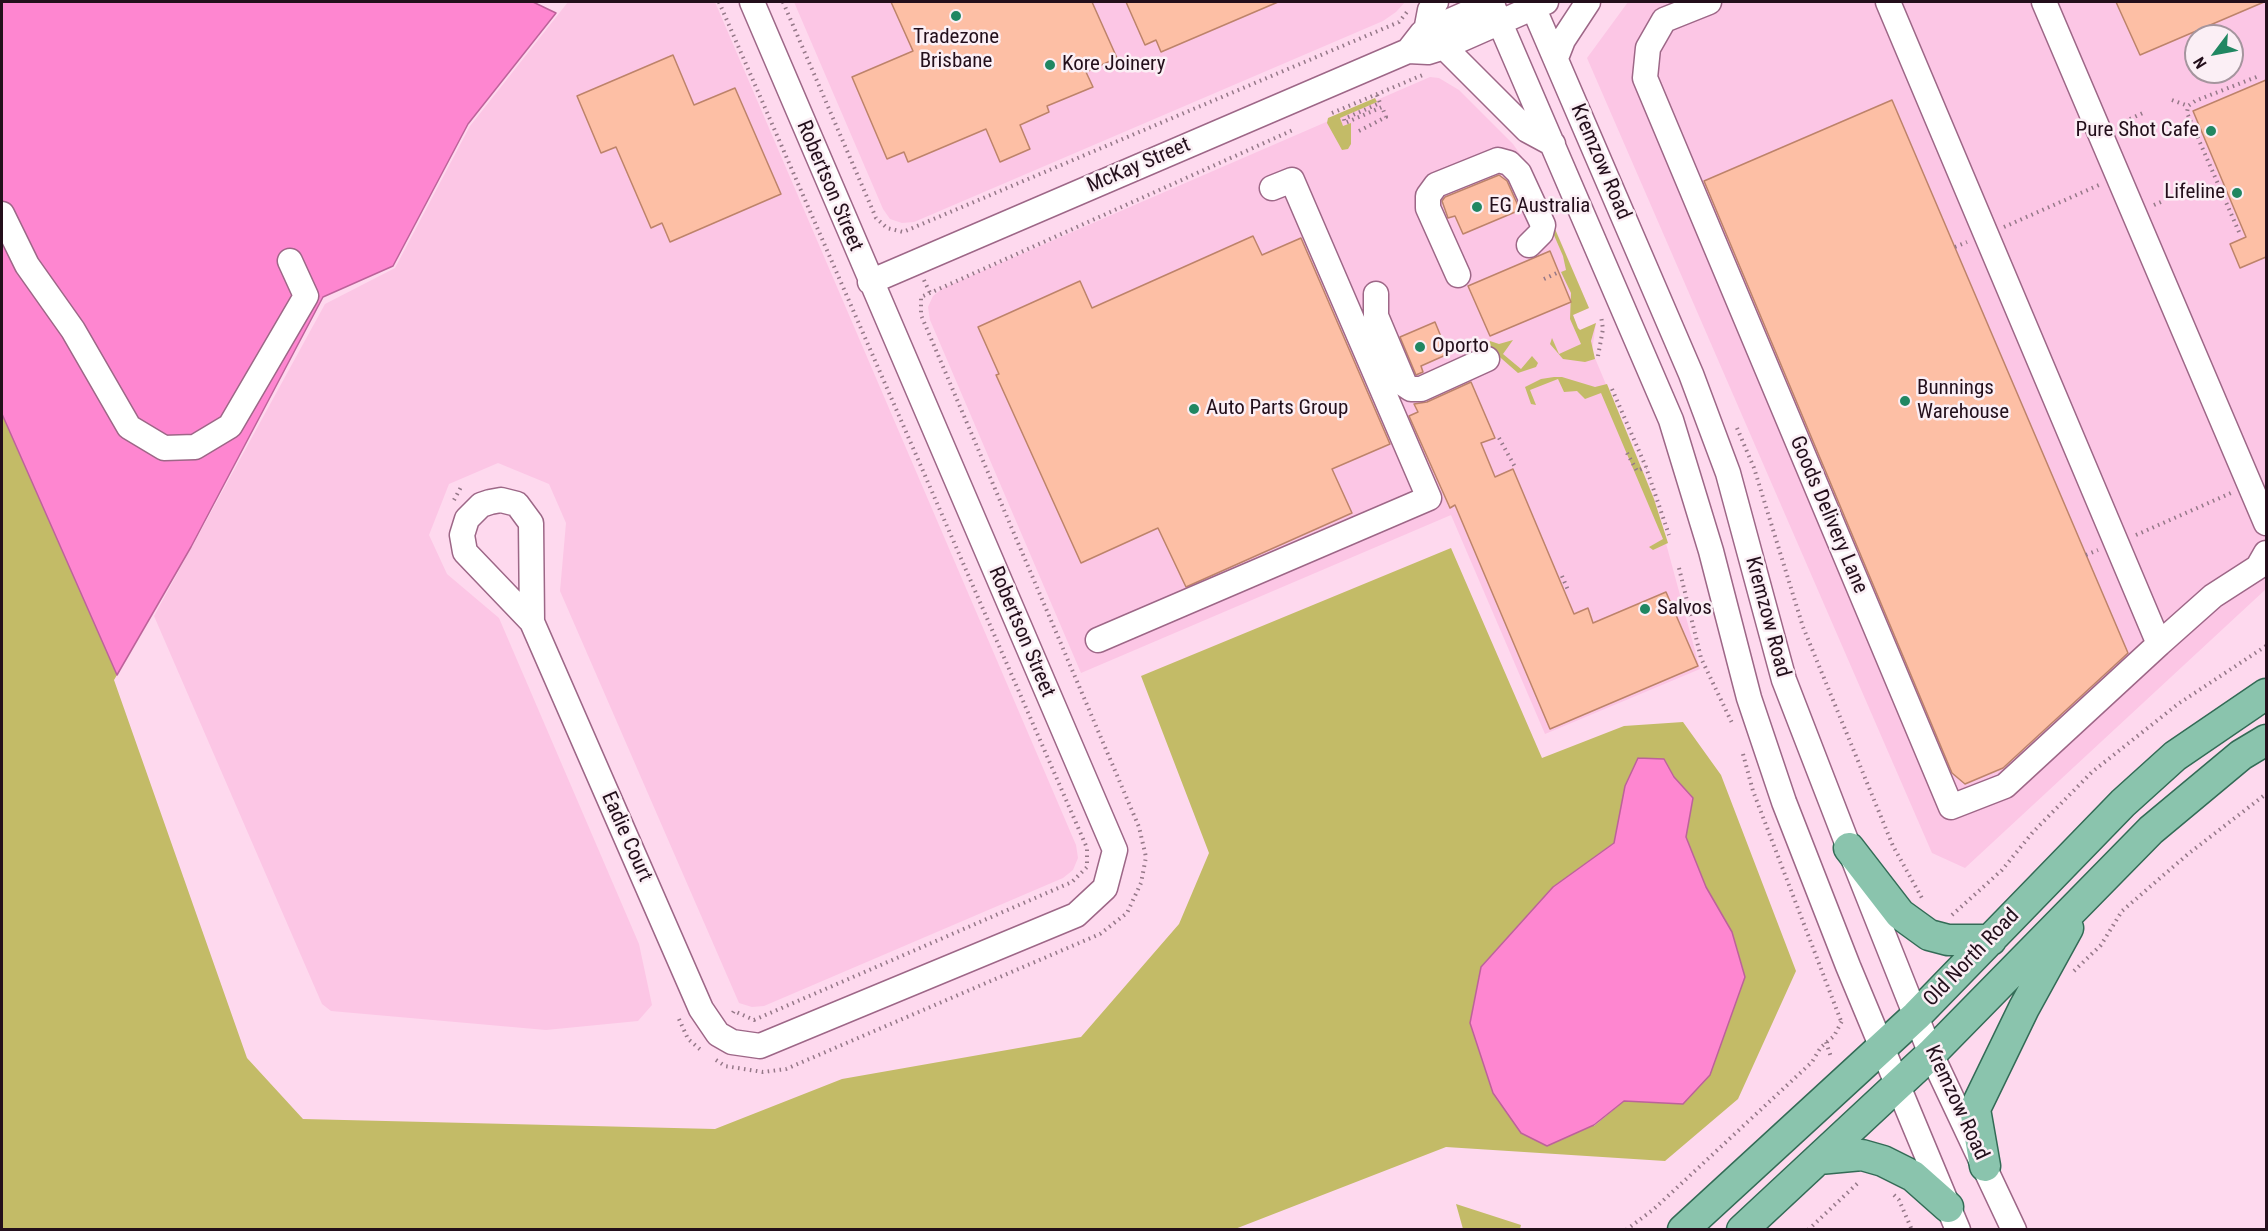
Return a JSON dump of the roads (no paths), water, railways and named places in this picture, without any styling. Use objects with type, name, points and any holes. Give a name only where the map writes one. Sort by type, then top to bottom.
[{"type":"main road","name":"Old North Road","points":[[1683,1230],[1916,1016],[2075,850],[2175,756],[2266,694]]},
{"type":"main road","name":"Old North Road","points":[[1742,1230],[1931,1054],[2151,830],[2241,755],[2266,740]]},
{"type":"main road","points":[[1849,848],[1900,915],[1929,935],[1948,939],[1991,940]]},
{"type":"main road","points":[[1985,1166],[1976,1109],[2024,1008],[2088,894]]},
{"type":"main road","points":[[1819,1159],[1862,1155],[1883,1161],[1913,1176],[1953,1218]]},
{"type":"street","name":"Robertson Street","points":[[732,1042],[760,1046],[1076,915],[1105,888],[1115,850],[752,2]]},
{"type":"street","points":[[1426,31],[1430,10],[1436,2]]},
{"type":"street","points":[[1556,58],[1563,40],[1588,2]]},
{"type":"street","name":"Goods Delivery Lane","points":[[1709,2],[1664,20],[1648,48],[1645,78],[1951,807],[2005,786],[2159,644]]},
{"type":"street","points":[[1888,2],[2159,644],[2213,596],[2258,567],[2266,553]]},
{"type":"street","points":[[2044,2],[2266,523]]},
{"type":"street","name":"McKay Street","points":[[870,282],[1408,51],[1426,31],[1494,7],[1537,3]]},
{"type":"street","name":"Kremzow Road","points":[[1537,3],[1556,58],[1691,374],[1724,462],[1784,680],[1849,848],[1931,1054],[2014,1230]]},
{"type":"street","name":"McKay Street","points":[[1408,51],[1428,52],[1444,48],[1494,7]]},
{"type":"street","name":"Kremzow Road","points":[[1494,7],[1671,420],[1711,551],[1749,698],[1781,792],[1848,966],[1953,1218]]},
{"type":"street","points":[[1444,48],[1527,130],[1553,144]]},
{"type":"street","points":[[1458,275],[1428,208],[1428,196],[1436,185],[1498,160],[1509,163],[1519,173],[1543,225],[1541,233],[1529,245]]},
{"type":"street","points":[[1098,639],[1428,498],[1292,180],[1272,188]]},
{"type":"street","points":[[2,214],[27,265],[73,330],[129,427],[164,448],[195,447],[230,426],[306,296],[290,261]]},
{"type":"street","points":[[1376,294],[1376,316],[1405,385],[1411,389],[1421,389],[1486,359]]},
{"type":"street","name":"Eadie Court","points":[[532,622],[531,523],[517,504],[501,500],[490,502],[481,506],[467,519],[462,535],[465,552],[532,622],[701,1009],[718,1034],[732,1042]]},
{"type":"place","name":"Tradezone Brisbane","points":[[956,16]]},
{"type":"place","name":"Kore Joinery","points":[[1050,65]]},
{"type":"place","name":"Pure Shot Cafe","points":[[2211,131]]},
{"type":"place","name":"Lifeline","points":[[2237,193]]},
{"type":"place","name":"EG Australia","points":[[1477,207]]},
{"type":"place","name":"Oporto","points":[[1420,347]]},
{"type":"place","name":"Bunnings Warehouse","points":[[1905,401]]},
{"type":"place","name":"Auto Parts Group","points":[[1194,409]]},
{"type":"place","name":"Salvos","points":[[1645,609]]}]
